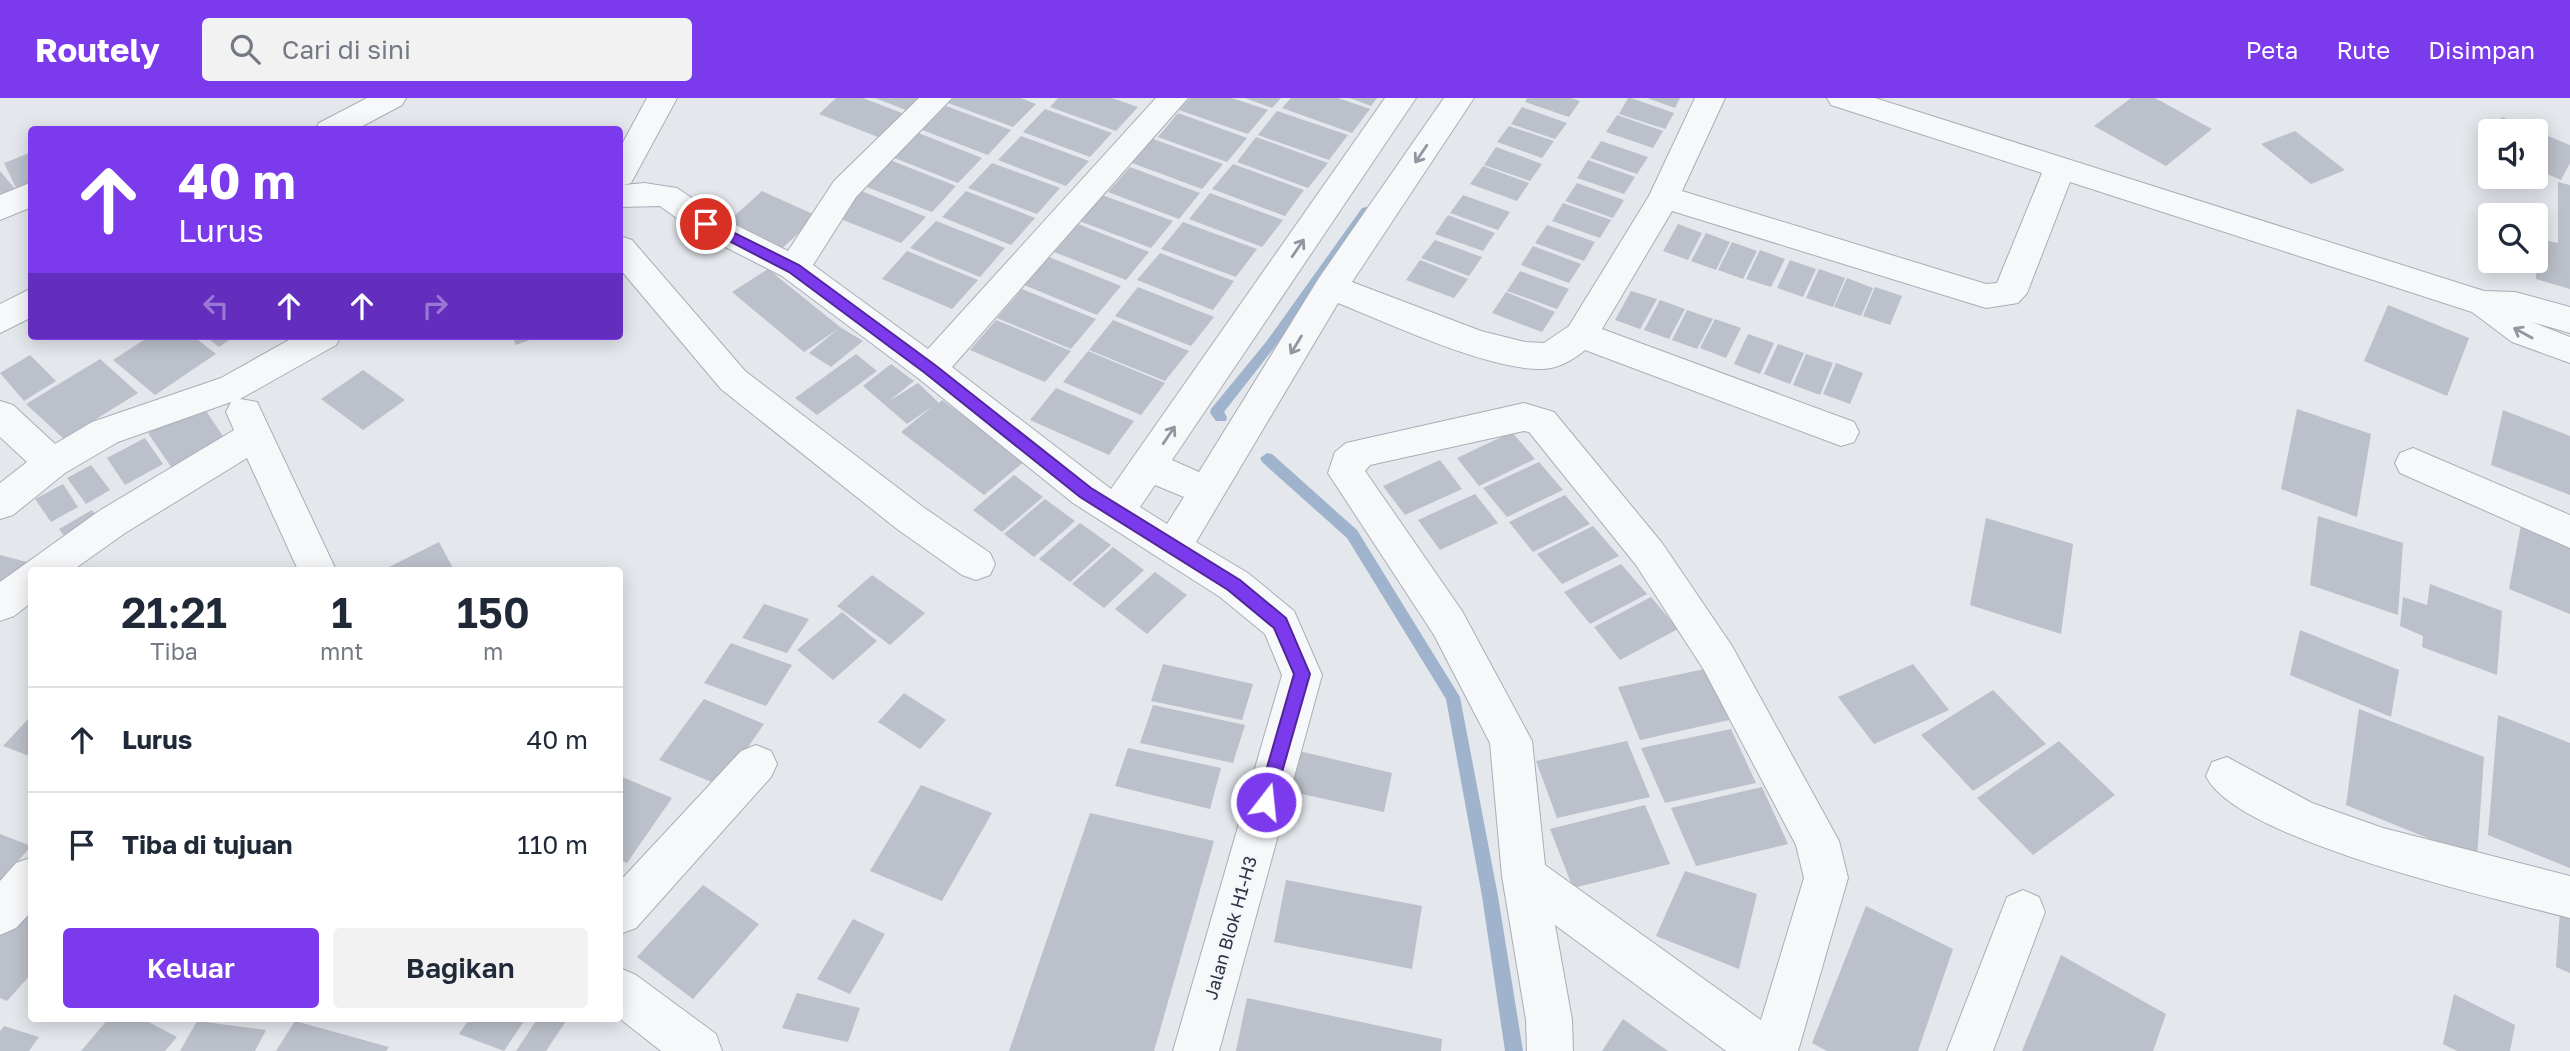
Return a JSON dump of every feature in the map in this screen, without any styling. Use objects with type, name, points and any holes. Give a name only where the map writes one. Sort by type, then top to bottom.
[{"type":"street","points":[[338,126],[391,98]]},
{"type":"street","points":[[623,170],[662,98]]},
{"type":"street","points":[[794,268],[825,216],[845,189],[937,98]]},
{"type":"street","points":[[930,369],[1173,98]]},
{"type":"street","points":[[1116,512],[1401,98]]},
{"type":"street","points":[[1172,547],[1331,287],[1459,98]]},
{"type":"street","points":[[1331,287],[1513,354],[1545,356],[1566,346],[1581,335],[1664,197],[1710,98]]},
{"type":"street","points":[[1842,98],[2484,303],[2515,304],[2570,320]]},
{"type":"street","points":[[1664,197],[1986,296],[2006,294],[2015,284],[2060,166]]},
{"type":"street","name":"Jalan Blok H1-H3","points":[[623,197],[644,194],[666,196],[682,204],[706,224],[794,268],[930,369],[1086,492],[1234,585],[1280,623],[1302,674],[1196,1051]]},
{"type":"street","points":[[0,209],[28,195]]},
{"type":"street","points":[[623,252],[733,380],[910,518],[976,564]]},
{"type":"street","points":[[0,320],[28,302]]},
{"type":"street","points":[[2484,303],[2508,325],[2529,338],[2570,350]]},
{"type":"street","points":[[1581,335],[1841,432]]},
{"type":"street","points":[[0,504],[52,463],[106,432],[233,388],[317,340]]},
{"type":"street","points":[[233,388],[316,567]]},
{"type":"street","points":[[0,415],[52,463]]},
{"type":"street","points":[[1549,1051],[1549,1020],[1524,876],[1511,741],[1448,623],[1346,473],[1348,462],[1359,453],[1524,417],[1541,422],[1649,554],[1718,658],[1817,841],[1826,878],[1775,1051]]},
{"type":"street","points":[[48,567],[112,522],[255,435]]},
{"type":"street","points":[[2413,463],[2570,532]]},
{"type":"street","points":[[1148,466],[1207,491]]},
{"type":"street","points":[[0,604],[28,582]]},
{"type":"street","points":[[623,910],[756,764]]},
{"type":"street","points":[[2227,776],[2299,818],[2382,848],[2570,897]]},
{"type":"street","points":[[1524,876],[1765,1051]]},
{"type":"street","points":[[0,913],[28,882]]},
{"type":"street","points":[[1970,1051],[2023,912]]},
{"type":"street","points":[[623,993],[699,1051]]},
{"type":"building","points":[[836,98],[863,98],[907,115],[883,139],[819,114]]},
{"type":"building","points":[[875,98],[925,98],[911,112]]},
{"type":"building","points":[[953,98],[1021,98],[1036,104],[1013,127],[948,103]]},
{"type":"building","points":[[1058,98],[1112,98],[1138,107],[1116,131],[1050,107]]},
{"type":"building","points":[[1190,98],[1232,98],[1268,110],[1248,134],[1179,110]]},
{"type":"building","points":[[1245,98],[1281,98],[1272,108]]},
{"type":"building","points":[[1291,98],[1338,98],[1370,109],[1352,133],[1282,108]]},
{"type":"building","points":[[1350,98],[1377,98],[1371,106]]},
{"type":"building","points":[[1527,98],[1571,98],[1580,101],[1569,117],[1525,102]]},
{"type":"building","points":[[1628,98],[1674,113],[1665,129],[1619,114]]},
{"type":"building","points":[[1647,98],[1680,98],[1675,108]]},
{"type":"building","points":[[2131,98],[2155,98],[2212,129],[2166,166],[2094,126]]},
{"type":"building","points":[[946,106],[1011,130],[988,155],[922,130]]},
{"type":"building","points":[[1522,107],[1567,123],[1555,139],[1511,124]]},
{"type":"building","points":[[1045,109],[1112,133],[1090,157],[1023,132]]},
{"type":"building","points":[[1277,111],[1348,135],[1329,160],[1258,135]]},
{"type":"building","points":[[1178,113],[1247,138],[1227,162],[1158,137]]},
{"type":"building","points":[[1617,115],[1663,131],[1653,148],[1606,132]]},
{"type":"building","points":[[1509,126],[1554,141],[1542,158],[1497,142]]},
{"type":"building","points":[[2295,131],[2345,170],[2311,184],[2261,144]]},
{"type":"building","points":[[916,132],[982,158],[958,183],[892,157]]},
{"type":"building","points":[[1021,136],[1089,161],[1066,186],[998,160]]},
{"type":"building","points":[[2548,136],[2570,145],[2570,163],[2561,180],[2548,174]]},
{"type":"building","points":[[1256,137],[1328,163],[1308,188],[1237,162]]},
{"type":"building","points":[[1153,139],[1223,164],[1202,189],[1132,163]]},
{"type":"building","points":[[1601,141],[1648,157],[1637,174],[1590,158]]},
{"type":"building","points":[[1496,147],[1542,164],[1530,181],[1484,165]]},
{"type":"building","points":[[28,154],[28,184],[16,188],[4,163]]},
{"type":"building","points":[[890,160],[956,186],[932,212],[864,186]]},
{"type":"building","points":[[1588,160],[1635,177],[1624,194],[1577,178]]},
{"type":"building","points":[[992,163],[1060,188],[1037,214],[968,188]]},
{"type":"building","points":[[1233,164],[1304,190],[1285,216],[1212,189]]},
{"type":"building","points":[[1483,166],[1529,183],[1517,201],[1470,184]]},
{"type":"building","points":[[1130,167],[1200,193],[1179,219],[1108,192]]},
{"type":"building","points":[[0,171],[17,191],[0,200]]},
{"type":"building","points":[[2558,182],[2570,185],[2570,289],[2536,279],[2536,273],[2548,273],[2548,241],[2558,243]]},
{"type":"building","points":[[1577,183],[1624,200],[1613,218],[1565,201]]},
{"type":"building","points":[[859,190],[926,217],[901,243],[833,216]]},
{"type":"building","points":[[762,191],[817,216],[776,254],[720,229]]},
{"type":"building","points":[[966,191],[1035,218],[1011,245],[942,217]]},
{"type":"building","points":[[1210,193],[1283,220],[1262,247],[1189,219]]},
{"type":"building","points":[[1102,195],[1173,221],[1151,248],[1079,221]]},
{"type":"building","points":[[1463,195],[1510,212],[1498,230],[1450,213]]},
{"type":"building","points":[[1563,203],[1611,220],[1600,238],[1552,221]]},
{"type":"building","points":[[1448,215],[1495,233],[1483,251],[1435,234]]},
{"type":"building","points":[[936,221],[1005,248],[980,277],[910,248]]},
{"type":"building","points":[[1183,222],[1257,249],[1236,277],[1161,249]]},
{"type":"building","points":[[1078,224],[1149,252],[1126,280],[1054,252]]},
{"type":"building","points":[[1678,224],[1702,233],[1688,260],[1663,251]]},
{"type":"building","points":[[1547,225],[1595,242],[1584,261],[1535,243]]},
{"type":"building","points":[[1706,233],[1730,242],[1716,270],[1691,261]]},
{"type":"building","points":[[1435,240],[1482,257],[1469,276],[1421,258]]},
{"type":"building","points":[[1732,242],[1757,251],[1743,279],[1718,270]]},
{"type":"building","points":[[1533,246],[1581,264],[1569,283],[1521,265]]},
{"type":"building","points":[[1760,250],[1785,259],[1771,287],[1746,279]]},
{"type":"building","points":[[907,251],[978,280],[952,309],[882,279]]},
{"type":"building","points":[[1160,253],[1234,281],[1213,310],[1137,280]]},
{"type":"building","points":[[1049,257],[1121,286],[1097,315],[1024,285]]},
{"type":"building","points":[[1420,260],[1468,279],[1454,298],[1406,280]]},
{"type":"building","points":[[1790,260],[1816,269],[1803,297],[1777,288]]},
{"type":"building","points":[[768,269],[840,327],[863,341],[831,367],[809,353],[838,329],[804,352],[732,292]]},
{"type":"building","points":[[1819,269],[1845,278],[1833,307],[1806,298]]},
{"type":"building","points":[[1520,271],[1569,289],[1557,309],[1507,291]]},
{"type":"building","points":[[1847,278],[1873,288],[1861,316],[1834,307]]},
{"type":"building","points":[[1138,287],[1214,317],[1191,346],[1115,316]]},
{"type":"building","points":[[1875,287],[1902,296],[1890,325],[1863,316]]},
{"type":"building","points":[[1022,289],[1096,319],[1071,349],[997,318]]},
{"type":"building","points":[[1631,291],[1657,299],[1640,329],[1615,320]]},
{"type":"building","points":[[1506,292],[1555,312],[1542,332],[1492,313]]},
{"type":"building","points":[[1660,300],[1685,309],[1669,339],[1644,330]]},
{"type":"building","points":[[2388,305],[2469,338],[2447,396],[2364,361]]},
{"type":"building","points":[[1687,310],[1713,319],[1697,349],[1672,340]]},
{"type":"building","points":[[1715,319],[1741,328],[1726,358],[1700,348]]},
{"type":"building","points":[[996,320],[1071,351],[1045,382],[970,350]]},
{"type":"building","points":[[1113,320],[1189,351],[1165,381],[1089,350]]},
{"type":"building","points":[[1748,334],[1774,343],[1760,374],[1734,364]]},
{"type":"building","points":[[144,340],[198,340],[216,354],[155,395],[113,360]]},
{"type":"building","points":[[210,340],[229,340],[219,347]]},
{"type":"building","points":[[514,340],[529,340],[516,345]]},
{"type":"building","points":[[1778,344],[1804,353],[1790,384],[1764,374]]},
{"type":"building","points":[[1088,351],[1165,383],[1141,415],[1063,382]]},
{"type":"building","points":[[856,354],[877,371],[817,415],[795,398]]},
{"type":"building","points":[[1806,354],[1833,363],[1820,395],[1793,385]]},
{"type":"building","points":[[30,355],[56,381],[24,401],[0,373]]},
{"type":"building","points":[[100,359],[138,393],[64,439],[26,404]]},
{"type":"building","points":[[1836,363],[1863,373],[1850,404],[1823,394]]},
{"type":"building","points":[[891,364],[914,381],[889,401],[918,383],[939,403],[942,400],[1025,461],[984,495],[901,432],[933,406],[907,424],[863,386]]},
{"type":"building","points":[[363,370],[405,400],[363,430],[321,399]]},
{"type":"building","points":[[1056,388],[1134,421],[1109,455],[1030,420]]},
{"type":"building","points":[[202,405],[229,445],[176,474],[148,433]]},
{"type":"building","points":[[2297,409],[2371,434],[2357,517],[2281,489]]},
{"type":"building","points":[[2503,410],[2570,436],[2570,495],[2491,465]]},
{"type":"building","points":[[1512,432],[1535,459],[1479,486],[1457,458]]},
{"type":"building","points":[[145,438],[163,464],[125,485],[107,458]]},
{"type":"building","points":[[1440,460],[1462,489],[1405,515],[1383,486]]},
{"type":"building","points":[[1539,462],[1563,490],[1507,517],[1483,488]]},
{"type":"building","points":[[91,465],[110,490],[86,504],[67,478]]},
{"type":"building","points":[[1014,475],[1043,497],[1002,532],[973,510]]},
{"type":"building","points":[[63,484],[78,507],[51,522],[35,499]]},
{"type":"building","points":[[1475,494],[1498,523],[1440,550],[1418,520]]},
{"type":"building","points":[[1565,495],[1590,524],[1533,552],[1509,522]]},
{"type":"building","points":[[1045,499],[1075,521],[1034,557],[1004,534]]},
{"type":"building","points":[[92,510],[101,523],[69,542],[59,529]]},
{"type":"building","points":[[2318,516],[2403,543],[2398,615],[2310,585]]},
{"type":"building","points":[[1986,518],[2073,544],[2061,634],[1970,605]]},
{"type":"building","points":[[2522,520],[2570,539],[2570,614],[2509,589]]},
{"type":"building","points":[[1080,523],[1111,545],[1070,582],[1039,559]]},
{"type":"building","points":[[1593,526],[1619,556],[1562,584],[1537,554]]},
{"type":"building","points":[[439,542],[452,567],[389,567]]},
{"type":"building","points":[[1113,547],[1144,570],[1104,608],[1072,584]]},
{"type":"building","points":[[0,555],[31,563],[0,597]]},
{"type":"building","points":[[1621,564],[1647,594],[1590,624],[1564,592]]},
{"type":"building","points":[[1155,572],[1187,595],[1147,634],[1115,609]]},
{"type":"building","points":[[872,575],[925,613],[890,645],[837,606]]},
{"type":"building","points":[[2430,584],[2502,611],[2497,675],[2422,647],[2423,636],[2400,626],[2403,597],[2427,605]]},
{"type":"building","points":[[1651,597],[1678,629],[1620,660],[1594,627]]},
{"type":"building","points":[[764,604],[809,619],[787,653],[742,638]]},
{"type":"building","points":[[842,612],[877,641],[833,680],[797,650]]},
{"type":"building","points":[[2300,630],[2399,670],[2391,717],[2290,675]]},
{"type":"building","points":[[731,643],[792,665],[766,706],[704,683]]},
{"type":"building","points":[[1163,664],[1253,684],[1242,720],[1151,701]]},
{"type":"building","points":[[1913,664],[1949,710],[1874,744],[1838,697]]},
{"type":"building","points":[[1705,669],[1729,720],[1640,740],[1618,687]]},
{"type":"building","points":[[1993,690],[2046,744],[1973,791],[1921,735]]},
{"type":"building","points":[[904,693],[946,720],[920,749],[878,722]]},
{"type":"building","points":[[704,699],[764,724],[721,786],[659,760]]},
{"type":"building","points":[[1153,705],[1245,725],[1233,763],[1140,743]]},
{"type":"building","points":[[2359,709],[2484,757],[2477,858],[2346,805]]},
{"type":"building","points":[[2498,715],[2570,743],[2570,868],[2488,835]]},
{"type":"building","points":[[28,719],[28,755],[3,746]]},
{"type":"building","points":[[1731,729],[1756,783],[1665,803],[1641,748]]},
{"type":"building","points":[[1627,741],[1650,797],[1557,818],[1536,761]]},
{"type":"building","points":[[2059,741],[2115,795],[2033,855],[1977,798]]},
{"type":"building","points":[[1128,748],[1221,768],[1210,809],[1115,786]]},
{"type":"building","points":[[1299,751],[1392,773],[1384,812],[1288,791]]},
{"type":"building","points":[[623,777],[672,798],[627,863],[623,861]]},
{"type":"building","points":[[921,785],[992,813],[942,901],[870,871]]},
{"type":"building","points":[[1762,787],[1788,844],[1696,866],[1671,808]]},
{"type":"building","points":[[1645,805],[1670,864],[1573,888],[1550,829]]},
{"type":"building","points":[[1090,813],[1214,841],[1154,1051],[1009,1051]]},
{"type":"building","points":[[0,834],[28,845],[28,849],[0,882]]},
{"type":"building","points":[[1685,871],[1757,894],[1739,969],[1656,936]]},
{"type":"building","points":[[1286,880],[1422,906],[1412,969],[1274,942]]},
{"type":"building","points":[[703,885],[759,924],[693,999],[637,957]]},
{"type":"building","points":[[28,890],[28,977],[7,1001],[0,998],[0,922]]},
{"type":"building","points":[[1866,906],[1953,949],[1918,1051],[1827,1051],[1812,1043]]},
{"type":"building","points":[[2560,911],[2570,915],[2570,973],[2556,967]]},
{"type":"building","points":[[853,919],[885,934],[850,994],[817,979]]},
{"type":"building","points":[[2061,955],[2166,1014],[2153,1051],[2022,1051]]},
{"type":"building","points":[[797,993],[860,1008],[848,1042],[782,1028]]},
{"type":"building","points":[[2454,994],[2515,1025],[2510,1051],[2457,1051],[2443,1044]]},
{"type":"building","points":[[1247,998],[1442,1039],[1441,1051],[1236,1051]]},
{"type":"building","points":[[1623,1019],[1655,1042],[1668,1051],[1602,1051]]},
{"type":"building","points":[[106,1022],[149,1022],[177,1037],[165,1051],[81,1051]]},
{"type":"building","points":[[196,1022],[266,1030],[255,1051],[180,1051]]},
{"type":"building","points":[[294,1022],[389,1047],[386,1051],[276,1051]]},
{"type":"building","points":[[467,1022],[523,1022],[504,1051],[459,1034]]},
{"type":"building","points":[[535,1022],[565,1022],[546,1051],[516,1051]]},
{"type":"building","points":[[4,1026],[39,1037],[29,1051],[0,1051],[0,1031]]},
{"type":"waterway","points":[[1221,417],[1216,413],[1270,345],[1366,211]]},
{"type":"waterway","points":[[1267,458],[1352,534],[1453,697],[1490,896],[1514,1051]]},
{"type":"route","points":[[706,224],[794,268],[930,369],[1086,492],[1234,585],[1280,623],[1302,674],[1266,802]]}]
